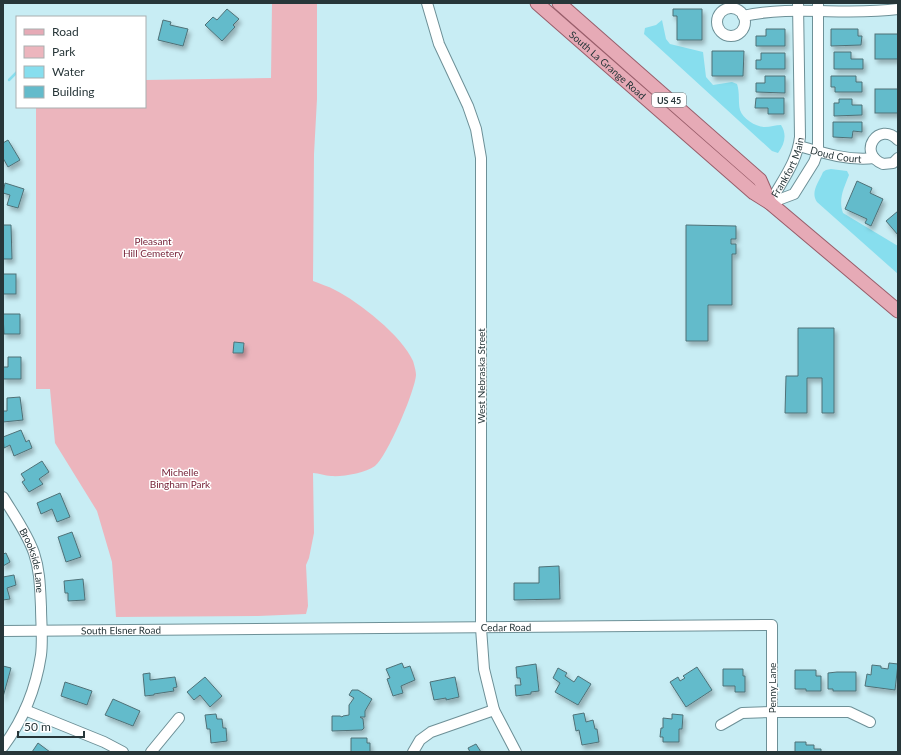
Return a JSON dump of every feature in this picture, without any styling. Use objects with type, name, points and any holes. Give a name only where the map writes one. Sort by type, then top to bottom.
[{"type":"main road","name":"South La Grange Road","points":[[537,3],[754,193],[770,203],[898,311]]},
{"type":"main road","name":"South La Grange Road","points":[[559,3],[760,180],[770,203]]},
{"type":"street","name":"West Nebraska Street","points":[[427,3],[439,44],[468,106],[476,129],[481,158],[481,628],[484,669],[494,710],[516,752]]},
{"type":"street","name":"Frankfort Main","points":[[770,203],[794,162],[799,146],[798,7]]},
{"type":"street","points":[[743,16],[798,7],[882,11],[898,9]]},
{"type":"street","name":"Frankfort Main","points":[[770,203],[794,194],[814,162],[818,151],[818,7]]},
{"type":"street","name":"Doud Court","points":[[898,140],[890,134],[880,134],[871,145],[871,154],[882,164],[888,164],[898,158]]},
{"type":"street","name":"Doud Court","points":[[799,146],[860,160],[874,158]]},
{"type":"street","name":"Brookside Lane","points":[[3,498],[27,536],[38,565],[42,630],[41,655],[34,684],[25,710],[3,747]]},
{"type":"street","name":"Cedar Road","points":[[240,628],[481,628],[772,625]]},
{"type":"street","name":"Penny Lane","points":[[772,625],[772,752]]},
{"type":"street","name":"South Elsner Road","points":[[3,631],[240,628]]},
{"type":"street","points":[[25,710],[104,742],[123,752]]},
{"type":"street","points":[[413,752],[420,740],[431,732],[494,710]]},
{"type":"street","points":[[721,725],[742,713],[773,712],[849,712],[870,722]]},
{"type":"street","points":[[151,752],[179,718]]},
{"type":"green space","points":[[272,3],[317,3],[317,99],[314,154],[313,281],[330,287],[345,295],[379,321],[400,341],[413,361],[415,368],[416,375],[411,395],[393,437],[375,466],[360,473],[342,476],[329,476],[313,473],[314,533],[309,558],[306,565],[308,606],[306,614],[258,616],[116,617],[112,562],[97,511],[55,443],[50,389],[36,389],[36,108],[146,108],[146,80],[271,78]]},
{"type":"water","points":[[662,20],[666,39],[670,44],[703,52],[706,77],[713,85],[732,82],[737,84],[740,110],[747,119],[761,127],[781,125],[785,135],[778,153],[772,151],[644,34],[645,28],[656,25]]},
{"type":"water","points":[[831,169],[847,171],[849,175],[841,198],[843,213],[898,246],[898,274],[817,202],[814,194],[816,187],[823,172]]},
{"type":"building","points":[[227,9],[239,19],[233,25],[235,27],[222,41],[205,25],[213,17],[217,20]]},
{"type":"building","points":[[673,9],[702,9],[702,40],[677,40],[677,16],[673,16]]},
{"type":"building","points":[[163,20],[171,22],[170,25],[188,29],[183,46],[158,40]]},
{"type":"building","points":[[766,29],[785,29],[785,46],[756,46],[756,36],[766,36]]},
{"type":"building","points":[[831,29],[858,29],[858,36],[862,36],[861,45],[831,46]]},
{"type":"building","points":[[875,34],[898,34],[898,59],[875,59]]},
{"type":"building","points":[[712,51],[744,51],[743,76],[712,76]]},
{"type":"building","points":[[834,52],[851,52],[851,59],[863,59],[863,69],[834,69]]},
{"type":"building","points":[[761,53],[785,53],[785,69],[756,69],[756,60],[761,60]]},
{"type":"building","points":[[765,76],[785,76],[785,93],[756,92],[756,83],[765,83]]},
{"type":"building","points":[[831,76],[856,76],[856,82],[862,82],[862,92],[835,92],[835,87],[831,87]]},
{"type":"building","points":[[875,89],[898,89],[898,113],[875,113]]},
{"type":"building","points":[[756,98],[784,98],[784,114],[768,114],[768,108],[755,108]]},
{"type":"building","points":[[839,99],[852,99],[852,105],[862,105],[862,115],[834,116],[834,103],[839,103]]},
{"type":"building","points":[[833,122],[862,122],[862,132],[853,131],[852,138],[833,137]]},
{"type":"building","points":[[8,140],[20,160],[8,167],[3,158],[3,143]]},
{"type":"building","points":[[857,181],[872,188],[870,193],[883,199],[871,226],[865,223],[867,219],[845,209]]},
{"type":"building","points":[[5,183],[24,189],[18,208],[7,205],[10,195],[3,193]]},
{"type":"building","points":[[898,211],[898,235],[886,221]]},
{"type":"building","points":[[3,225],[11,225],[12,259],[3,259]]},
{"type":"building","points":[[686,225],[736,226],[736,239],[731,239],[731,244],[736,244],[736,254],[732,254],[732,305],[708,305],[708,341],[686,341]]},
{"type":"building","points":[[3,274],[16,274],[16,294],[3,294]]},
{"type":"building","points":[[3,314],[20,314],[20,334],[4,334]]},
{"type":"building","points":[[798,328],[834,328],[834,413],[822,413],[822,378],[807,378],[807,413],[785,413],[786,376],[798,376]]},
{"type":"building","points":[[234,342],[244,343],[243,353],[233,353]]},
{"type":"building","points":[[8,357],[21,357],[21,379],[3,379],[3,367],[8,367]]},
{"type":"building","points":[[20,397],[23,420],[3,422],[3,411],[7,411],[7,398]]},
{"type":"building","points":[[21,430],[26,442],[29,440],[32,448],[14,456],[10,445],[4,448],[3,437]]},
{"type":"building","points":[[42,461],[49,472],[39,479],[43,484],[29,492],[22,482],[25,480],[21,474]]},
{"type":"building","points":[[60,493],[70,517],[57,522],[52,509],[41,514],[37,503]]},
{"type":"building","points":[[72,532],[81,557],[66,562],[58,537]]},
{"type":"building","points":[[6,553],[10,562],[3,566],[3,554]]},
{"type":"building","points":[[559,566],[560,599],[514,600],[514,583],[539,583],[539,567]]},
{"type":"building","points":[[14,575],[16,585],[7,588],[10,599],[3,600],[3,577]]},
{"type":"building","points":[[83,579],[85,600],[68,601],[68,593],[65,593],[64,581]]},
{"type":"building","points":[[402,663],[404,668],[410,666],[415,680],[401,686],[403,693],[393,696],[387,679],[390,678],[386,669]]},
{"type":"building","points":[[889,663],[898,664],[895,690],[865,686],[867,674],[871,675],[872,665],[881,666],[881,668],[888,669]]},
{"type":"building","points":[[536,664],[539,691],[531,692],[531,694],[516,696],[515,685],[521,685],[520,678],[517,678],[516,667]]},
{"type":"building","points":[[3,666],[11,668],[3,697]]},
{"type":"building","points":[[697,667],[712,690],[686,707],[670,682],[678,677],[680,681],[685,678],[683,676]]},
{"type":"building","points":[[558,668],[567,673],[565,676],[574,682],[578,676],[591,684],[578,705],[555,692],[560,683],[553,678]]},
{"type":"building","points":[[723,669],[743,669],[743,676],[745,676],[745,692],[735,692],[735,686],[723,686]]},
{"type":"building","points":[[795,670],[816,670],[816,676],[821,676],[821,691],[795,689]]},
{"type":"building","points":[[856,672],[856,691],[833,691],[833,689],[828,689],[828,673]]},
{"type":"building","points":[[150,673],[150,680],[175,677],[177,687],[173,688],[174,691],[145,696],[143,674]]},
{"type":"building","points":[[205,677],[222,696],[210,707],[200,695],[194,700],[187,692]]},
{"type":"building","points":[[455,677],[459,697],[446,700],[446,698],[434,700],[430,682]]},
{"type":"building","points":[[65,682],[92,691],[87,705],[61,696]]},
{"type":"building","points":[[352,690],[358,690],[372,699],[365,711],[365,717],[360,717],[363,719],[364,728],[362,730],[332,731],[332,716],[342,717],[349,715],[349,705],[354,698],[349,695]]},
{"type":"building","points":[[113,699],[140,711],[133,726],[105,715]]},
{"type":"building","points":[[584,713],[586,722],[593,720],[595,729],[597,729],[599,742],[582,745],[579,730],[576,731],[573,715]]},
{"type":"building","points":[[216,714],[217,719],[222,719],[223,728],[226,728],[227,741],[211,743],[210,729],[207,729],[205,715]]},
{"type":"building","points":[[672,714],[683,715],[682,729],[679,729],[679,742],[663,742],[663,737],[660,737],[661,728],[663,728],[663,718],[672,719]]},
{"type":"building","points":[[351,738],[367,738],[367,743],[370,743],[370,752],[351,752]]},
{"type":"building","points":[[795,742],[806,742],[806,745],[814,745],[814,749],[821,749],[821,752],[795,752]]},
{"type":"building","points":[[38,743],[50,752],[32,752]]},
{"type":"building","points":[[476,744],[481,752],[470,752],[468,748]]},
{"type":"waterway","points":[[9,80],[16,73]]},
{"type":"park label","name":"Pleasant Hill Cemetery","points":[[153,246]]},
{"type":"park label","name":"Michelle Bingham Park","points":[[180,478]]}]
